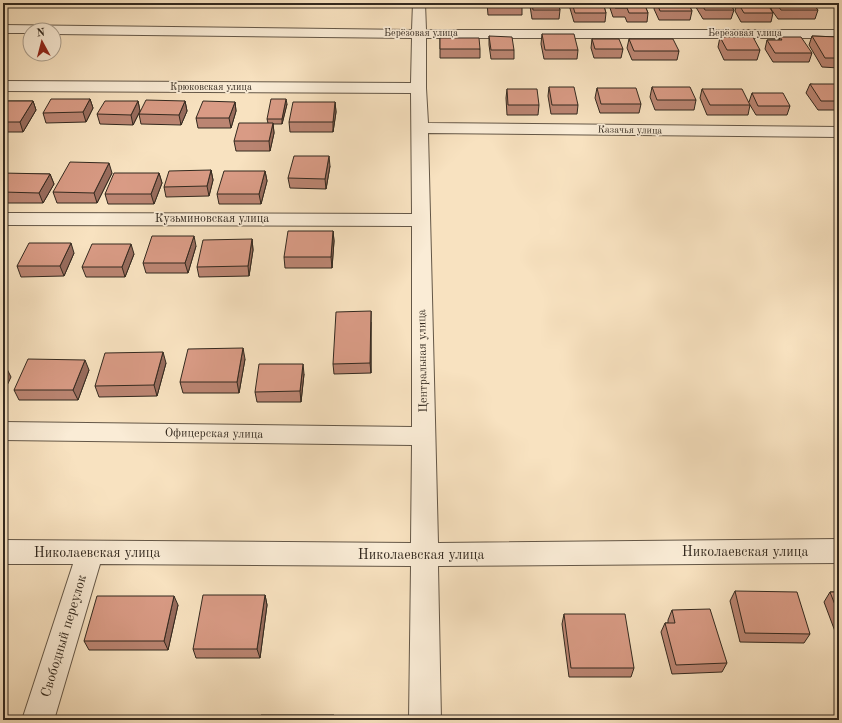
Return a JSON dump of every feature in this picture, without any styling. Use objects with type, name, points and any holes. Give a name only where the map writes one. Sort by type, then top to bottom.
[{"type":"street","name":"Центральная улица","points":[[419,3],[418,88],[420,128],[424,436],[425,720]]},
{"type":"street","name":"Берёзовая улица","points":[[3,29],[418,34],[839,34]]},
{"type":"street","name":"Крюковская улица","points":[[3,86],[418,88]]},
{"type":"street","name":"Казачья улица","points":[[420,128],[839,132]]},
{"type":"street","name":"Кузьминовская улица","points":[[3,219],[420,220]]},
{"type":"street","name":"Офицерская улица","points":[[3,431],[424,436]]},
{"type":"street","name":"Николаевская улица","points":[[3,552],[424,555],[839,552]]},
{"type":"street","name":"Свободный переулок","points":[[38,720],[90,553]]},
{"type":"building","points":[[488,3],[522,3],[522,6],[489,6]]},
{"type":"building","points":[[532,3],[558,3],[560,10],[533,10]]},
{"type":"building","points":[[572,3],[603,3],[606,13],[575,13]]},
{"type":"building","points":[[613,3],[644,3],[648,13],[629,13],[627,8],[615,8]]},
{"type":"building","points":[[657,3],[688,3],[692,11],[660,11]]},
{"type":"building","points":[[701,3],[729,3],[734,10],[705,10]]},
{"type":"building","points":[[738,3],[767,3],[773,13],[744,13]]},
{"type":"building","points":[[776,3],[812,3],[818,10],[781,10]]},
{"type":"building","points":[[542,34],[574,34],[578,50],[545,50]]},
{"type":"building","points":[[489,36],[512,37],[514,50],[491,50]]},
{"type":"building","points":[[812,36],[839,37],[839,58],[825,58]]},
{"type":"building","points":[[720,37],[753,37],[760,50],[727,50]]},
{"type":"building","points":[[780,37],[801,37],[812,53],[775,53],[767,40],[782,40]]},
{"type":"building","points":[[440,38],[479,38],[480,49],[440,49]]},
{"type":"building","points":[[592,39],[619,39],[623,49],[595,49]]},
{"type":"building","points":[[629,39],[673,39],[679,51],[634,51]]},
{"type":"building","points":[[810,84],[836,84],[839,88],[839,101],[821,101]]},
{"type":"building","points":[[549,87],[574,87],[578,105],[552,105]]},
{"type":"building","points":[[652,87],[690,87],[696,100],[657,100]]},
{"type":"building","points":[[597,88],[636,88],[641,104],[601,104]]},
{"type":"building","points":[[507,89],[537,89],[539,105],[508,105]]},
{"type":"building","points":[[702,89],[742,89],[750,105],[710,105]]},
{"type":"building","points":[[752,93],[783,93],[790,106],[758,106]]},
{"type":"building","points":[[51,99],[90,99],[83,112],[43,113]]},
{"type":"building","points":[[271,99],[286,99],[282,119],[267,119]]},
{"type":"building","points":[[146,100],[185,101],[179,115],[139,114]]},
{"type":"building","points":[[3,101],[33,101],[20,122],[3,122]]},
{"type":"building","points":[[105,101],[138,101],[131,115],[97,114]]},
{"type":"building","points":[[203,101],[235,102],[229,118],[196,118]]},
{"type":"building","points":[[293,102],[335,102],[333,122],[289,122]]},
{"type":"building","points":[[239,123],[273,123],[269,141],[234,141]]},
{"type":"building","points":[[294,156],[329,156],[325,179],[288,178]]},
{"type":"building","points":[[70,162],[109,163],[94,193],[53,192]]},
{"type":"building","points":[[211,170],[207,186],[164,187],[169,171]]},
{"type":"building","points":[[224,171],[265,171],[259,194],[217,194]]},
{"type":"building","points":[[3,173],[50,174],[39,193],[3,192]]},
{"type":"building","points":[[114,173],[159,173],[151,194],[105,194]]},
{"type":"building","points":[[288,231],[333,231],[331,257],[284,257]]},
{"type":"building","points":[[152,236],[194,236],[185,263],[143,263]]},
{"type":"building","points":[[252,239],[248,266],[197,267],[203,240]]},
{"type":"building","points":[[29,243],[71,243],[60,266],[17,266]]},
{"type":"building","points":[[92,244],[131,244],[122,267],[82,267]]},
{"type":"building","points":[[371,311],[370,363],[333,364],[336,312]]},
{"type":"building","points":[[243,348],[237,382],[180,382],[188,349]]},
{"type":"building","points":[[163,352],[154,385],[95,386],[105,353]]},
{"type":"building","points":[[28,359],[85,360],[73,390],[14,390]]},
{"type":"building","points":[[259,364],[303,364],[300,391],[255,392]]},
{"type":"building","points":[[735,591],[797,592],[810,634],[745,633]]},
{"type":"building","points":[[830,592],[839,592],[839,615]]},
{"type":"building","points":[[203,595],[265,595],[257,649],[193,649]]},
{"type":"building","points":[[97,596],[174,596],[164,641],[84,641]]},
{"type":"building","points":[[710,609],[727,663],[676,665],[665,623],[675,623],[672,610]]},
{"type":"building","points":[[564,614],[625,614],[634,668],[571,668]]},
{"type":"building","points":[[261,715],[334,715],[333,720],[260,720]]},
{"type":"building","points":[[151,719],[151,720],[84,720]]}]
